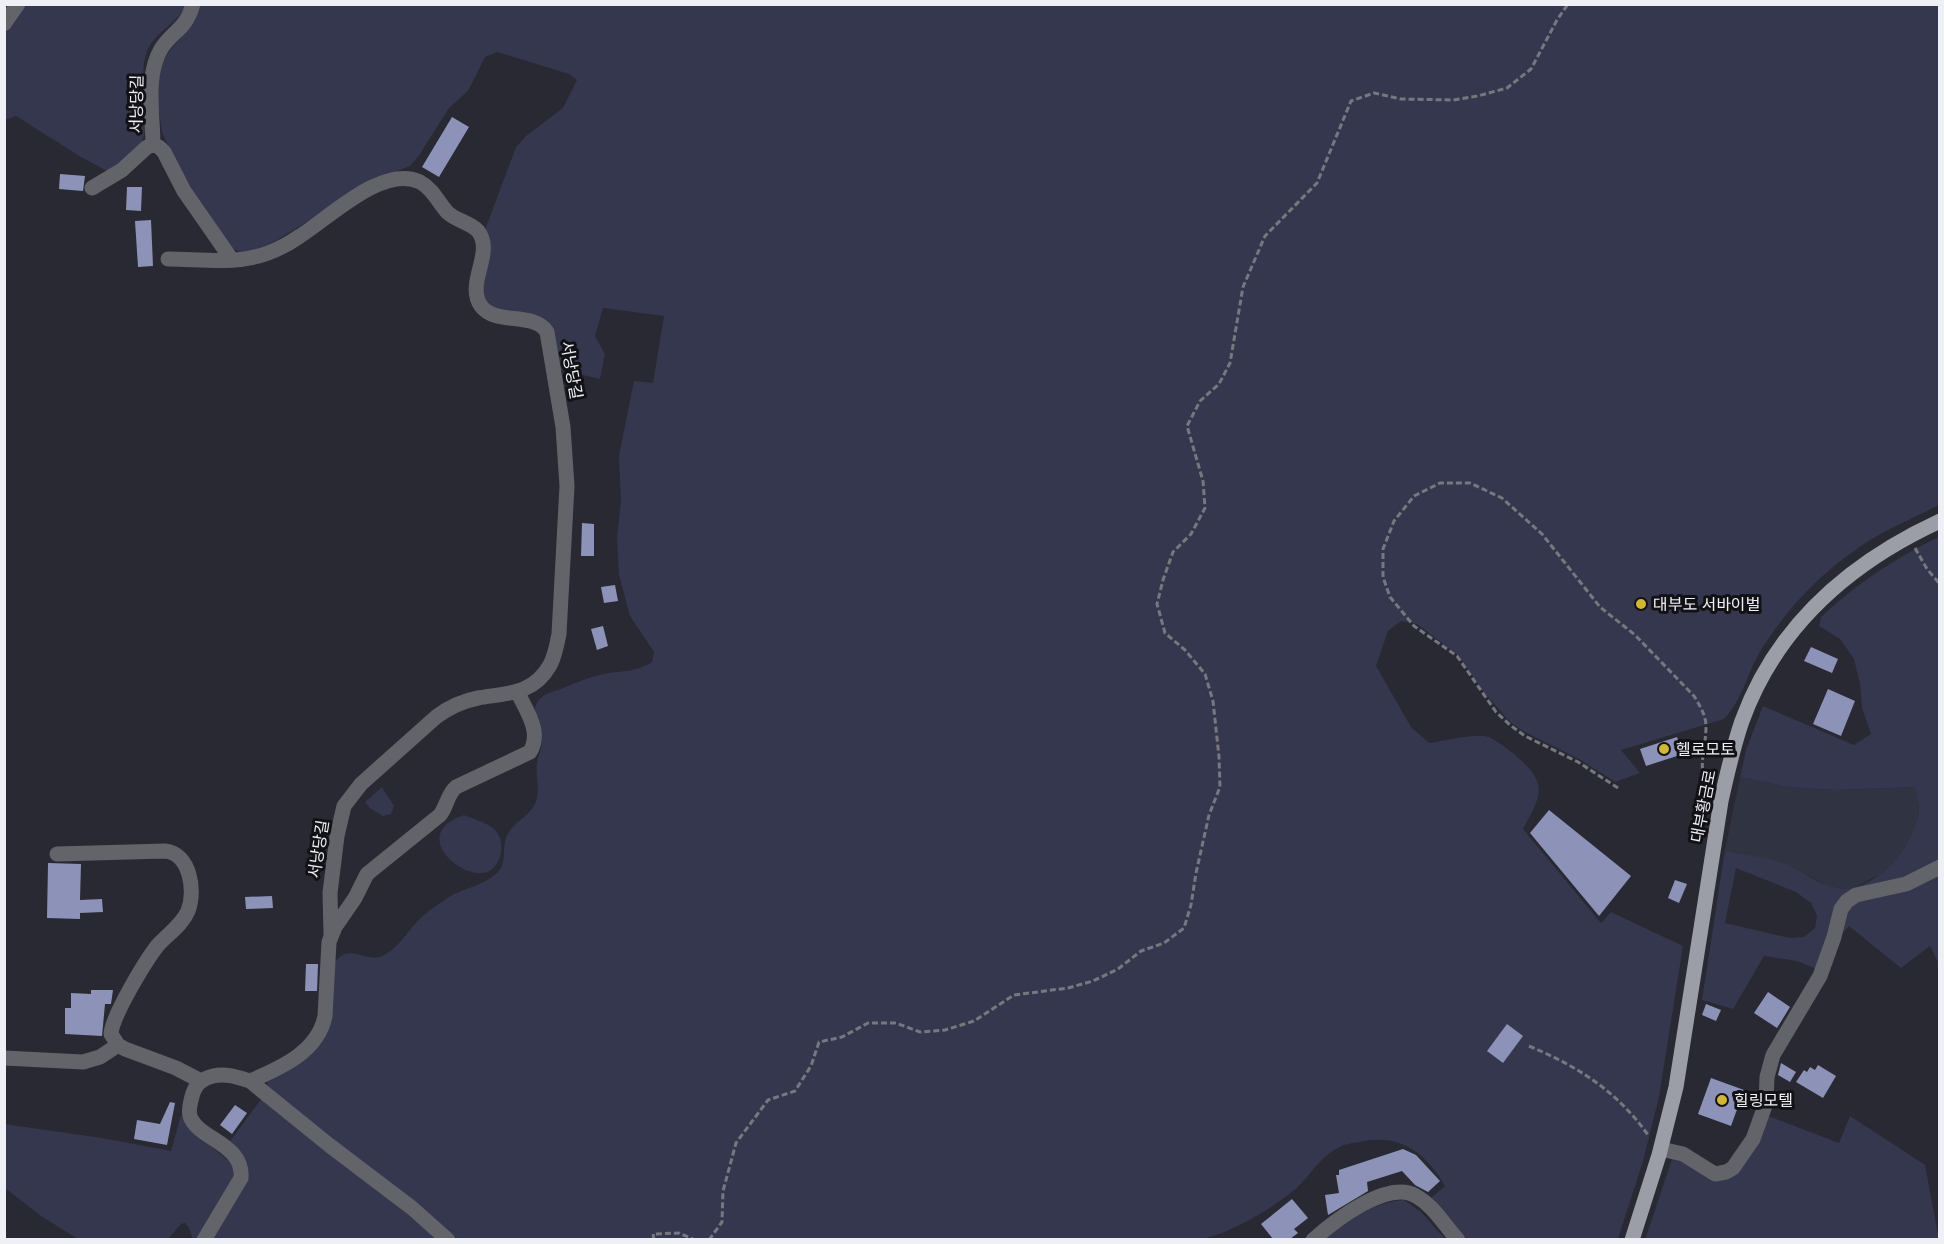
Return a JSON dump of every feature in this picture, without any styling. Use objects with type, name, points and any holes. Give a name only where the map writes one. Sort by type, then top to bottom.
[{"type":"main road","name":"대부황금로","points":[[1632,1239],[1657,1145],[1676,1087],[1721,801],[1742,720],[1771,661],[1799,622],[1845,578],[1880,553],[1940,520]]},
{"type":"lane","points":[[4,24],[18,4]]},
{"type":"lane","name":"서낭당길","points":[[153,145],[152,94],[155,64],[164,45],[190,17],[193,4]]},
{"type":"lane","name":"서낭당길","points":[[92,188],[122,170],[142,151],[153,145],[159,147],[164,152],[184,191],[232,260]]},
{"type":"lane","name":"서낭당길","points":[[168,259],[232,260],[256,257],[279,249],[301,236],[358,195],[379,184],[399,179],[420,182],[432,192],[448,214],[474,227],[480,233],[483,248],[476,296],[484,309],[496,316],[533,322],[543,327],[548,338],[563,427],[567,486],[559,634],[550,665],[541,676],[518,693],[478,698],[447,709],[425,726],[352,794],[340,819],[337,836],[330,893],[331,934],[322,1028],[307,1049],[272,1071],[250,1081]]},
{"type":"lane","name":"서낭당길","points":[[331,934],[355,898],[367,874],[440,814],[445,808],[450,793],[530,752],[534,745],[535,734],[532,721],[518,693]]},
{"type":"lane","points":[[57,854],[171,851],[182,860],[192,895],[187,913],[154,950],[115,1019],[111,1034],[118,1045],[176,1068],[201,1081]]},
{"type":"lane","points":[[1657,1145],[1683,1154],[1715,1174],[1726,1172],[1733,1167],[1753,1138],[1766,1103],[1767,1077],[1773,1055],[1820,976],[1834,937],[1840,909],[1856,895],[1906,884],[1940,867]]},
{"type":"lane","points":[[4,1058],[83,1062],[100,1057],[118,1045]]},
{"type":"lane","points":[[204,1239],[237,1188],[242,1170],[235,1157],[191,1119],[190,1102],[195,1088],[201,1081],[222,1074],[250,1081],[448,1239]]},
{"type":"lane","points":[[1313,1239],[1356,1209],[1379,1197],[1403,1192],[1422,1199],[1458,1239]]},
{"type":"path","points":[[709,1239],[722,1222],[723,1191],[736,1143],[768,1100],[795,1091],[811,1066],[819,1042],[842,1036],[868,1023],[896,1023],[920,1032],[945,1030],[974,1021],[1014,995],[1068,988],[1093,981],[1118,969],[1141,951],[1164,943],[1184,928],[1191,905],[1209,815],[1220,787],[1219,757],[1213,701],[1205,674],[1185,650],[1165,633],[1157,604],[1173,552],[1191,534],[1205,508],[1203,481],[1187,426],[1200,401],[1219,384],[1230,363],[1243,287],[1254,258],[1265,236],[1317,183],[1351,101],[1374,93],[1401,99],[1453,100],[1507,88],[1531,69],[1568,4]]},
{"type":"path","points":[[1618,788],[1578,762],[1525,736],[1510,725],[1496,712],[1456,656],[1414,626],[1390,597],[1383,577],[1383,549],[1394,521],[1414,496],[1440,483],[1470,483],[1502,498],[1542,534],[1600,607],[1635,634],[1694,696],[1702,708],[1706,728],[1702,764],[1704,779],[1713,793]]},
{"type":"path","points":[[1911,535],[1917,553],[1940,584]]},
{"type":"path","points":[[1529,1046],[1563,1060],[1602,1086],[1622,1104],[1657,1145]]},
{"type":"path","points":[[654,1239],[653,1234],[679,1233],[695,1239]]},
{"type":"shaded area","points":[[201,4],[1939,5],[1939,505],[1870,540],[1824,575],[1798,601],[1774,631],[1753,665],[1736,703],[1724,719],[1621,750],[1640,773],[1615,782],[1579,759],[1510,722],[1483,691],[1458,655],[1417,624],[1401,621],[1388,631],[1376,666],[1411,727],[1429,743],[1485,736],[1513,753],[1532,772],[1539,788],[1538,796],[1523,829],[1601,923],[1611,912],[1683,946],[1659,1097],[1643,1161],[1618,1239],[1467,1239],[1431,1198],[1445,1186],[1429,1164],[1410,1148],[1399,1143],[1374,1140],[1349,1144],[1331,1152],[1298,1187],[1272,1207],[1250,1220],[1204,1239],[458,1239],[423,1209],[268,1091],[267,1079],[309,1051],[331,969],[337,960],[349,953],[375,958],[388,953],[431,910],[452,895],[486,881],[501,868],[508,833],[529,813],[537,799],[537,763],[542,741],[535,708],[541,698],[587,678],[634,670],[652,662],[654,652],[630,616],[619,575],[617,537],[621,502],[619,456],[634,381],[653,383],[664,316],[603,308],[595,336],[605,354],[600,379],[557,369],[552,335],[491,308],[481,294],[485,230],[516,147],[526,136],[563,108],[577,80],[569,74],[497,52],[485,57],[468,91],[449,108],[410,166],[377,179],[277,240],[254,251],[242,253],[232,248],[181,176],[162,132],[158,104],[160,67],[168,53],[195,20]]},
{"type":"shaded area","points":[[26,5],[186,5],[177,18],[149,46],[146,54],[143,75],[146,123],[142,141],[132,153],[109,172],[16,116],[5,120],[5,34]]},
{"type":"shaded area","points":[[1939,537],[1939,863],[1927,871],[1853,893],[1817,969],[1797,961],[1764,956],[1733,1009],[1702,1000],[1725,850],[1784,863],[1829,886],[1852,888],[1864,884],[1884,871],[1901,853],[1911,836],[1919,809],[1914,787],[1835,790],[1788,787],[1740,777],[1746,750],[1763,706],[1854,745],[1871,734],[1862,708],[1860,684],[1854,659],[1840,639],[1819,626],[1821,617],[1862,583]],"holes":[[[1736,868],[1796,892],[1811,903],[1817,916],[1815,928],[1804,937],[1790,938],[1725,923]]]},
{"type":"shaded area","points":[[1740,777],[1788,787],[1835,790],[1914,787],[1919,799],[1917,824],[1900,856],[1881,874],[1851,889],[1830,887],[1784,863],[1725,850]]},
{"type":"shaded area","points":[[382,787],[394,806],[391,814],[383,816],[365,802]]},
{"type":"shaded area","points":[[464,815],[491,827],[498,833],[501,852],[497,864],[487,872],[477,873],[465,870],[445,854],[440,844],[440,833],[448,823]]},
{"type":"shaded area","points":[[1939,872],[1939,964],[1930,946],[1901,968],[1849,926],[1844,932],[1838,930],[1850,902]]},
{"type":"shaded area","points":[[262,1098],[439,1240],[210,1240],[241,1191],[228,1144]]},
{"type":"shaded area","points":[[181,1115],[188,1128],[229,1161],[234,1170],[233,1179],[198,1239],[193,1239],[185,1223],[181,1224],[168,1239],[78,1239],[41,1216],[5,1188],[4,1124],[102,1138],[171,1151]]},
{"type":"shaded area","points":[[1768,1116],[1839,1143],[1850,1116],[1925,1165],[1939,1240],[1645,1240],[1673,1156],[1720,1180]]},
{"type":"shaded area","points":[[1404,1200],[1421,1212],[1445,1239],[1319,1240],[1359,1214],[1383,1204]]},
{"type":"building","points":[[452,117],[469,127],[439,177],[422,167]]},
{"type":"building","points":[[60,174],[85,176],[83,191],[59,189]]},
{"type":"building","points":[[127,187],[142,187],[141,211],[126,210]]},
{"type":"building","points":[[151,220],[153,266],[138,267],[135,221]]},
{"type":"building","points":[[582,523],[594,524],[594,556],[581,556]]},
{"type":"building","points":[[615,585],[618,601],[604,603],[601,587]]},
{"type":"building","points":[[603,626],[608,646],[597,650],[591,629]]},
{"type":"building","points":[[1811,647],[1838,659],[1832,673],[1804,661]]},
{"type":"building","points":[[1828,689],[1855,701],[1841,736],[1813,724]]},
{"type":"building","points":[[1677,737],[1683,754],[1646,766],[1640,749]]},
{"type":"building","points":[[1549,810],[1631,876],[1599,916],[1530,833]]},
{"type":"building","points":[[48,863],[81,864],[80,900],[102,899],[103,912],[80,913],[80,919],[47,918]]},
{"type":"building","points":[[1675,880],[1687,884],[1679,903],[1668,898]]},
{"type":"building","points":[[272,896],[273,908],[246,909],[245,897]]},
{"type":"building","points":[[306,964],[318,964],[317,991],[305,991]]},
{"type":"building","points":[[91,990],[113,990],[111,1004],[105,1004],[102,1036],[65,1034],[65,1008],[71,1008],[71,993],[91,994]]},
{"type":"building","points":[[1768,992],[1790,1007],[1777,1028],[1754,1013]]},
{"type":"building","points":[[1706,1004],[1721,1010],[1716,1021],[1702,1015]]},
{"type":"building","points":[[1507,1024],[1523,1036],[1503,1063],[1487,1051]]},
{"type":"building","points":[[1781,1063],[1796,1072],[1790,1082],[1778,1075]]},
{"type":"building","points":[[1818,1065],[1836,1076],[1823,1098],[1796,1082],[1804,1070],[1807,1072],[1810,1067],[1815,1070]]},
{"type":"building","points":[[1711,1078],[1744,1090],[1731,1126],[1698,1114]]},
{"type":"building","points":[[170,1102],[175,1103],[167,1145],[134,1139],[137,1120],[160,1124]]},
{"type":"building","points":[[235,1105],[247,1113],[232,1134],[220,1125]]},
{"type":"building","points":[[1403,1149],[1416,1155],[1440,1181],[1428,1192],[1415,1185],[1402,1171],[1367,1182],[1368,1191],[1328,1215],[1325,1195],[1339,1193],[1336,1175],[1339,1175],[1339,1170]]},
{"type":"building","points":[[1292,1199],[1308,1218],[1294,1229],[1298,1233],[1290,1239],[1273,1239],[1261,1224]]},
{"type":"place","name":"대부도 서바이벌","points":[[1641,604]]},
{"type":"place","name":"헬로모토","points":[[1664,749]]},
{"type":"place","name":"힐링모텔","points":[[1722,1100]]}]
